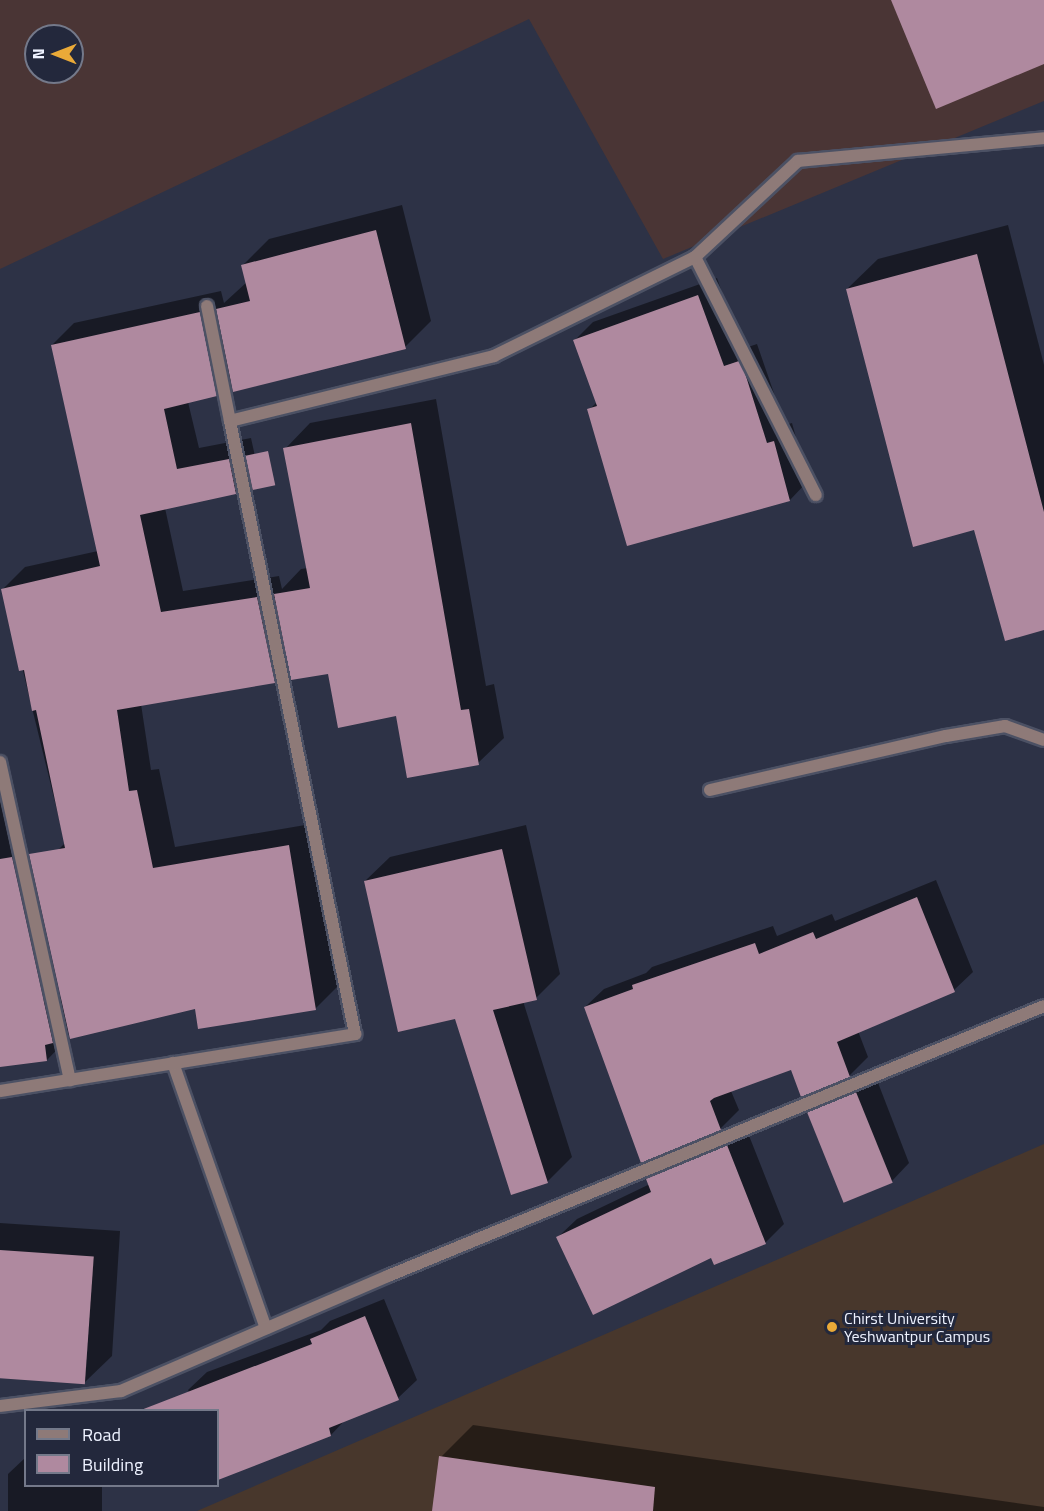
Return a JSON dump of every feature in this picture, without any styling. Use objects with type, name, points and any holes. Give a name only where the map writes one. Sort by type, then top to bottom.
[{"type":"street","points":[[230,421],[494,356],[695,257],[798,161],[1044,138]]},
{"type":"street","points":[[695,257],[816,495]]},
{"type":"street","points":[[0,1091],[355,1034],[207,306]]},
{"type":"street","points":[[710,790],[1005,726],[1044,740]]},
{"type":"street","points":[[0,762],[70,1080]]},
{"type":"street","points":[[0,1406],[121,1391],[266,1328],[1044,1006]]},
{"type":"street","points":[[173,1063],[266,1328]]},
{"type":"shaded area","points":[[0,0],[1044,0],[1044,101],[663,259],[529,19],[0,269]]},
{"type":"shaded area","name":"Chirst University Yeshwantpur Campus","points":[[1044,1144],[1044,1511],[197,1511]]},
{"type":"building","points":[[891,0],[1044,0],[1044,64],[936,109]]},
{"type":"building","points":[[376,230],[406,349],[233,392],[216,309],[250,301],[241,265]]},
{"type":"building","points":[[977,254],[1044,512],[1044,630],[1005,641],[974,530],[913,547],[846,289]]},
{"type":"building","points":[[698,295],[724,366],[739,361],[745,373],[767,443],[774,441],[790,501],[627,546],[587,409],[597,406],[573,340]]},
{"type":"building","points":[[200,312],[217,396],[164,409],[177,469],[229,459],[236,494],[140,515],[161,612],[257,597],[275,683],[117,710],[129,791],[137,790],[153,868],[289,845],[316,1010],[198,1029],[195,1009],[70,1039],[29,854],[65,848],[36,710],[32,711],[24,670],[19,671],[1,589],[100,566],[51,345]]},
{"type":"building","points":[[411,423],[461,710],[469,709],[479,765],[407,778],[396,716],[338,728],[328,674],[291,680],[274,594],[310,588],[283,448]]},
{"type":"building","points":[[268,451],[275,485],[253,490],[246,456]]},
{"type":"building","points":[[502,849],[537,1000],[493,1010],[548,1183],[511,1195],[455,1019],[398,1032],[364,881]]},
{"type":"building","points":[[12,857],[53,1043],[45,1045],[47,1061],[0,1067],[0,859]]},
{"type":"building","points":[[917,897],[955,992],[837,1042],[850,1077],[801,1097],[791,1070],[714,1098],[710,1101],[721,1130],[641,1163],[584,1007],[633,989],[632,985],[755,943],[759,954],[813,932],[816,939]]},
{"type":"building","points":[[856,1092],[893,1183],[844,1203],[807,1112]]},
{"type":"building","points":[[727,1145],[766,1244],[714,1265],[711,1258],[593,1315],[556,1237],[651,1192],[646,1179]]},
{"type":"building","points":[[0,1250],[94,1257],[85,1384],[0,1378]]},
{"type":"building","points":[[365,1316],[399,1400],[329,1428],[331,1436],[219,1480],[219,1409],[144,1409],[312,1344],[310,1339]]},
{"type":"building","points":[[439,1456],[655,1487],[653,1511],[432,1511]]},
{"type":"place","name":"Chirst University Yeshwantpur Campus","points":[[832,1327]]}]
